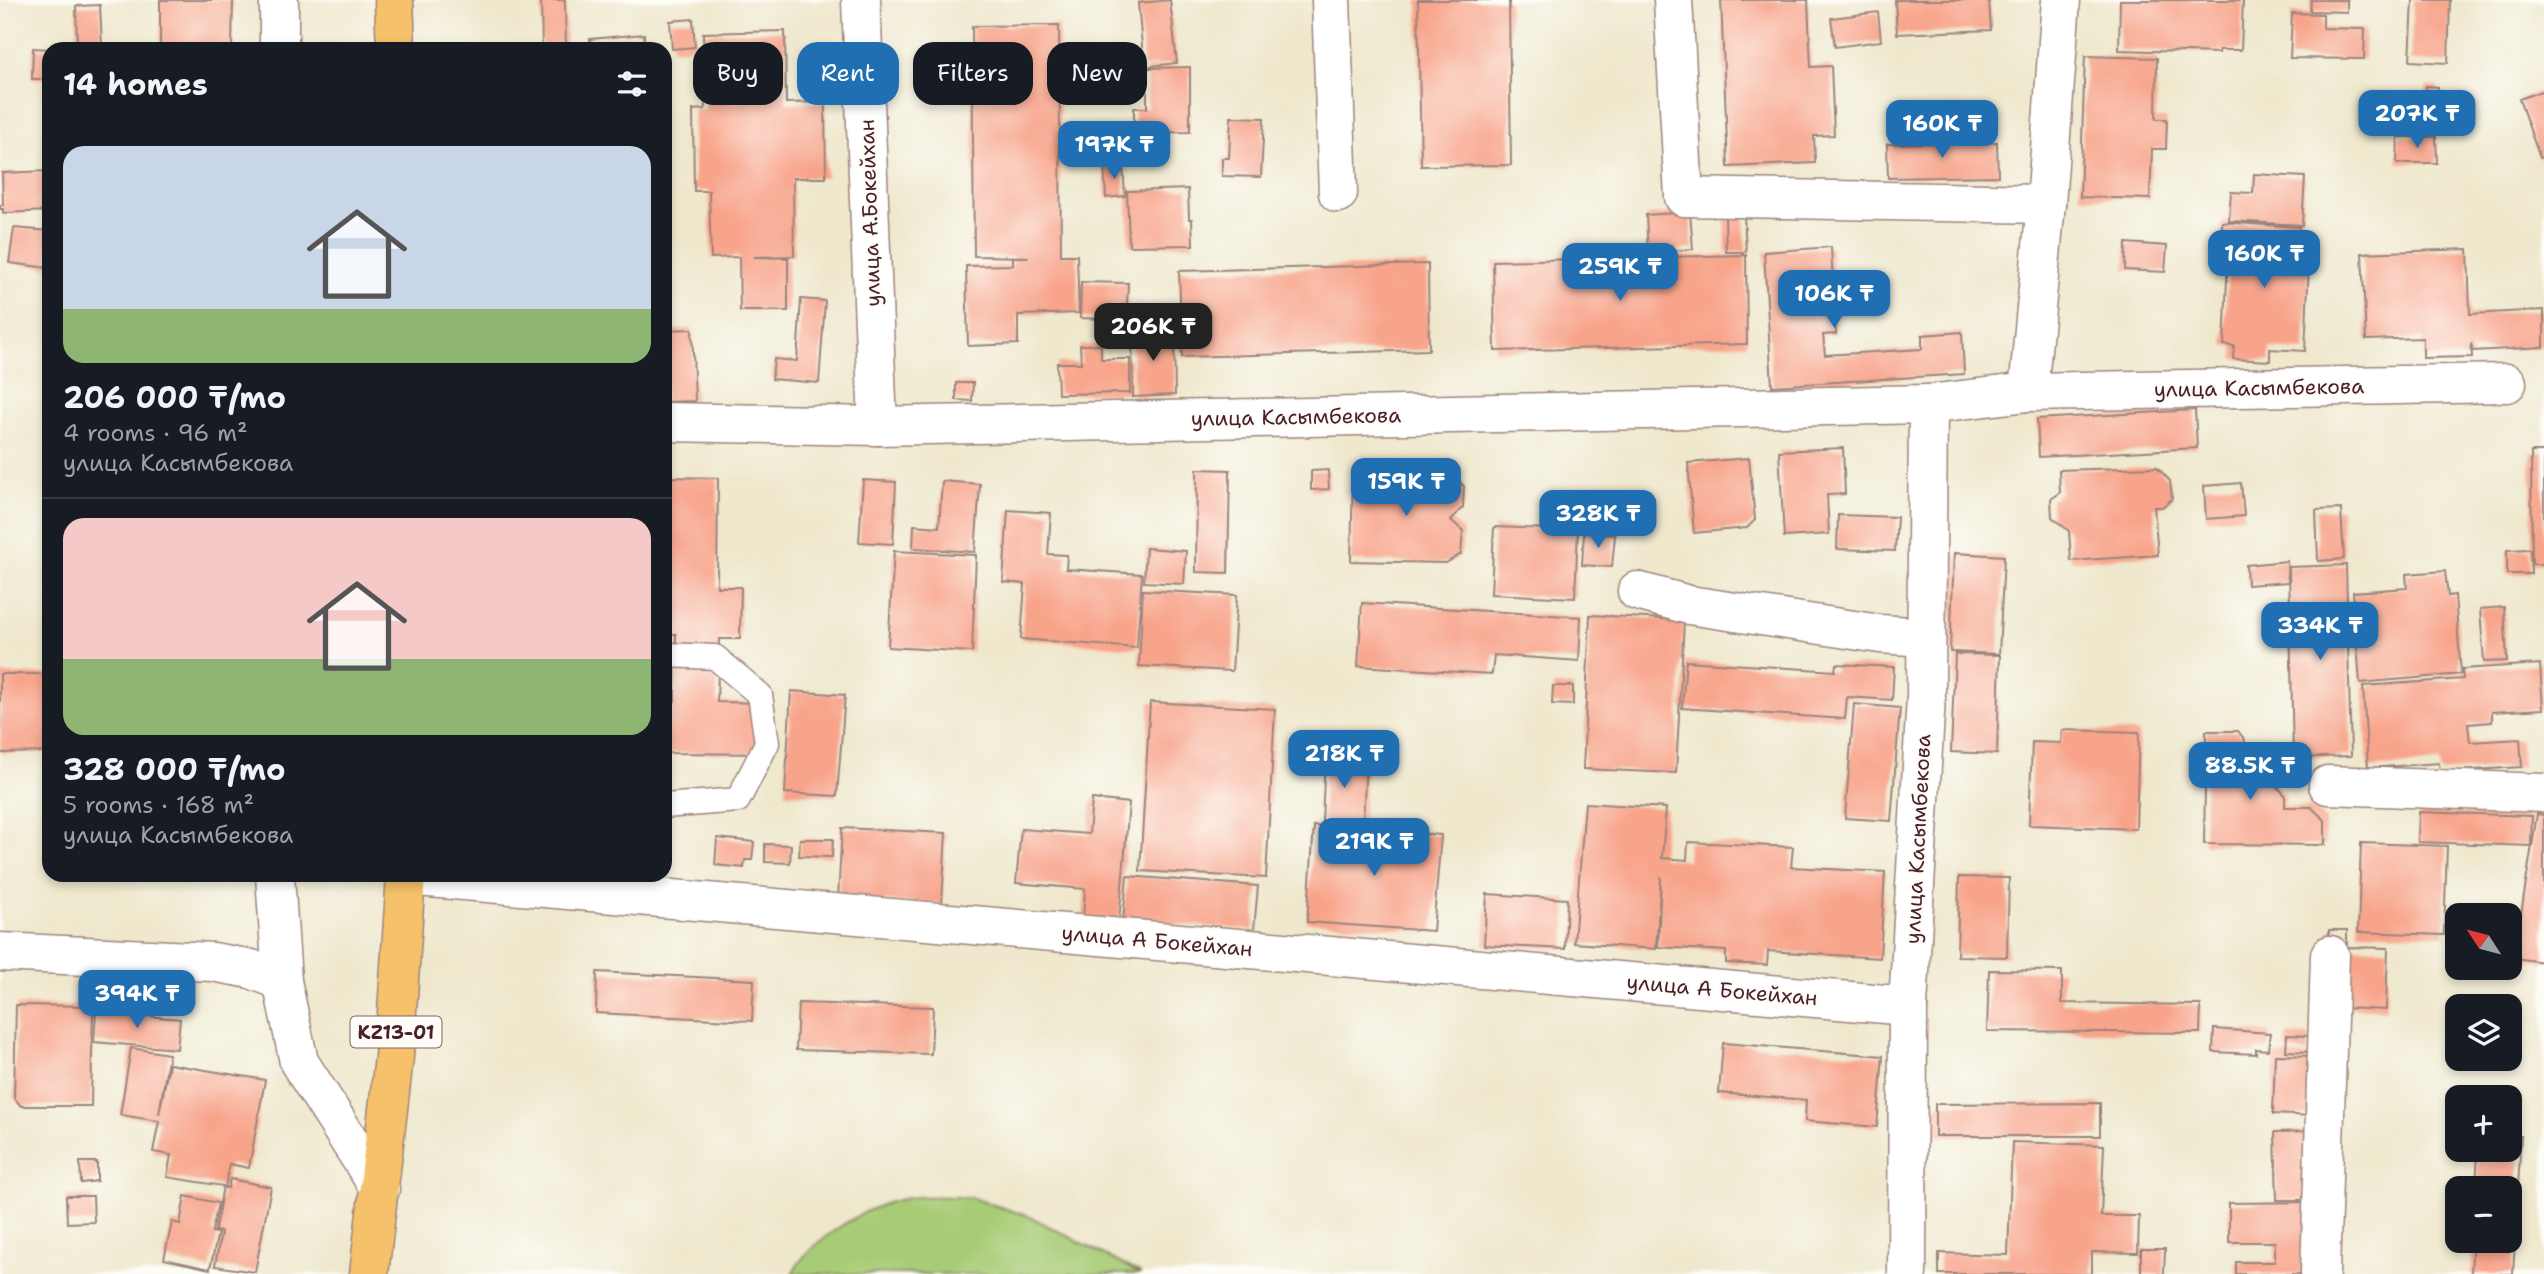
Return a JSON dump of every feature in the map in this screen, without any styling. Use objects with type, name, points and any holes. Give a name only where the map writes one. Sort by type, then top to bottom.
[{"type":"highway","points":[[394,0],[396,42]]},
{"type":"highway","name":"KZ13-01","points":[[369,1274],[394,1057],[406,882]]},
{"type":"street","points":[[279,0],[279,42]]},
{"type":"street","name":"улица А.Бокейхан","points":[[861,0],[878,426]]},
{"type":"street","points":[[1331,0],[1338,192]]},
{"type":"street","points":[[1673,0],[1684,197],[2046,204]]},
{"type":"street","points":[[2028,392],[2046,204],[2061,0]]},
{"type":"street","name":"улица Касымбекова","points":[[672,422],[878,426],[1928,404],[2028,392],[2507,383]]},
{"type":"street","name":"улица Касымбекова","points":[[1907,1274],[1908,1006],[1926,697],[1928,404]]},
{"type":"street","points":[[1637,591],[1689,605],[1880,634],[1926,637]]},
{"type":"street","points":[[2328,785],[2544,793]]},
{"type":"street","points":[[275,882],[282,981],[299,1062],[380,1189]]},
{"type":"street","name":"улица А Бокейхан","points":[[486,882],[1908,1006]]},
{"type":"street","points":[[0,952],[213,962],[251,969],[282,981]]},
{"type":"street","points":[[2320,1274],[2330,955]]},
{"type":"lane","points":[[672,656],[715,657],[760,695],[767,743],[738,800],[672,805]]},
{"type":"green space","points":[[927,1196],[969,1197],[1031,1217],[1141,1274],[792,1274],[811,1249],[840,1227],[872,1209],[888,1203]]},
{"type":"building","points":[[160,0],[233,0],[232,42],[160,42]]},
{"type":"building","points":[[541,0],[565,0],[566,42],[542,42]]},
{"type":"building","points":[[1170,0],[1177,63],[1147,67],[1147,42],[1142,42],[1138,3]]},
{"type":"building","points":[[1418,0],[1509,0],[1511,165],[1421,166]]},
{"type":"building","points":[[1721,0],[1808,0],[1811,67],[1831,66],[1834,135],[1814,136],[1815,163],[1728,167]]},
{"type":"building","points":[[1895,0],[1989,0],[1991,30],[1897,34]]},
{"type":"building","points":[[2120,0],[2243,0],[2241,50],[2219,50],[2219,53],[2119,50]]},
{"type":"building","points":[[2311,0],[2347,0],[2347,12],[2310,11]]},
{"type":"building","points":[[2413,0],[2450,0],[2448,63],[2410,61]]},
{"type":"building","points":[[100,5],[102,42],[77,42],[76,6]]},
{"type":"building","points":[[1878,12],[1881,41],[1835,47],[1831,18]]},
{"type":"building","points":[[2292,13],[2323,14],[2323,28],[2365,29],[2364,59],[2290,58]]},
{"type":"building","points":[[693,19],[693,47],[672,49],[670,21]]},
{"type":"building","points":[[1059,25],[1059,42],[1047,42],[1047,105],[1060,105],[1061,255],[1077,255],[1079,313],[1018,315],[1018,344],[968,346],[966,266],[1013,265],[1013,257],[1029,257],[974,256],[973,105],[1033,105],[1033,42],[972,42],[972,26]]},
{"type":"building","points":[[785,31],[786,103],[825,105],[826,178],[793,178],[794,256],[754,257],[788,258],[788,311],[740,311],[739,257],[711,258],[709,191],[694,191],[693,110],[705,109],[705,105],[783,105],[783,42],[703,42],[703,33]]},
{"type":"building","points":[[644,34],[645,42],[590,42],[590,39]]},
{"type":"building","points":[[33,48],[42,49],[42,79],[32,79]]},
{"type":"building","points":[[2085,56],[2157,58],[2156,119],[2167,119],[2166,149],[2152,149],[2150,199],[2080,197]]},
{"type":"building","points":[[1190,67],[1190,132],[1134,133],[1134,108],[1147,108],[1147,68]]},
{"type":"building","points":[[2426,86],[2438,87],[2437,107],[2426,107]]},
{"type":"building","points":[[2544,90],[2544,157],[2540,158],[2519,99]]},
{"type":"building","points":[[1231,117],[1264,118],[1261,177],[1222,176],[1222,158],[1229,158]]},
{"type":"building","points":[[2398,137],[2436,137],[2437,163],[2397,163]]},
{"type":"building","points":[[1997,142],[1998,176],[1888,178],[1887,144]]},
{"type":"building","points":[[1123,164],[1125,196],[1106,198],[1104,165]]},
{"type":"building","points":[[42,171],[42,211],[3,213],[3,209],[0,209],[0,205],[3,205],[2,173]]},
{"type":"building","points":[[2254,174],[2305,177],[2302,225],[2229,221],[2231,192],[2253,193]]},
{"type":"building","points":[[1188,189],[1193,245],[1129,246],[1127,191]]},
{"type":"building","points":[[1690,212],[1693,249],[1648,253],[1646,215]]},
{"type":"building","points":[[1744,215],[1746,252],[1726,252],[1725,216]]},
{"type":"building","points":[[2222,222],[2299,227],[2297,264],[2309,264],[2305,351],[2270,349],[2270,361],[2233,359],[2234,346],[2224,345],[2228,256],[2221,255]]},
{"type":"building","points":[[14,228],[42,230],[42,267],[9,263]]},
{"type":"building","points":[[2126,243],[2167,246],[2165,272],[2125,270]]},
{"type":"building","points":[[1831,247],[1836,334],[1823,335],[1825,355],[1922,349],[1922,335],[1962,332],[1964,374],[1772,386],[1764,252]]},
{"type":"building","points":[[2468,249],[2470,314],[2544,310],[2544,347],[2473,351],[2471,343],[2472,357],[2423,358],[2423,338],[2366,340],[2362,253]]},
{"type":"building","points":[[1746,255],[1747,344],[1495,351],[1493,261]]},
{"type":"building","points":[[1428,264],[1429,350],[1182,357],[1179,271]]},
{"type":"building","points":[[1081,282],[1128,283],[1127,306],[1111,306],[1110,319],[1080,318]]},
{"type":"building","points":[[801,299],[825,301],[819,383],[772,379],[774,359],[797,361]]},
{"type":"building","points":[[692,329],[695,401],[672,402],[672,330]]},
{"type":"building","points":[[1132,329],[1174,329],[1175,395],[1133,397]]},
{"type":"building","points":[[1080,345],[1101,345],[1101,359],[1130,359],[1130,393],[1058,394],[1057,363],[1081,363]]},
{"type":"building","points":[[956,383],[973,383],[972,401],[956,400]]},
{"type":"building","points":[[2195,410],[2197,448],[2039,457],[2037,419]]},
{"type":"building","points":[[1843,448],[1845,494],[1827,495],[1829,534],[1784,537],[1779,451]]},
{"type":"building","points":[[2531,452],[2544,452],[2544,564],[2532,564]]},
{"type":"building","points":[[1749,458],[1755,520],[1747,528],[1694,533],[1688,463]]},
{"type":"building","points":[[2157,467],[2170,481],[2172,499],[2162,507],[2154,507],[2158,555],[2071,561],[2069,531],[2052,517],[2051,499],[2060,493],[2059,470]]},
{"type":"building","points":[[1197,469],[1230,470],[1228,573],[1196,572]]},
{"type":"building","points":[[1328,470],[1329,489],[1311,490],[1311,471]]},
{"type":"building","points":[[1353,474],[1452,476],[1464,486],[1463,507],[1451,520],[1463,531],[1461,554],[1446,563],[1351,561]]},
{"type":"building","points":[[672,477],[718,478],[717,587],[741,587],[740,639],[719,639],[717,702],[769,703],[768,754],[672,753],[676,634],[672,634]]},
{"type":"building","points":[[863,480],[896,482],[893,544],[859,542]]},
{"type":"building","points":[[942,481],[980,484],[975,552],[913,548],[914,525],[939,527]]},
{"type":"building","points":[[2241,483],[2244,516],[2206,519],[2204,486]]},
{"type":"building","points":[[2341,509],[2344,559],[2318,561],[2316,510]]},
{"type":"building","points":[[1008,510],[1051,513],[1048,554],[1067,555],[1066,569],[1142,574],[1137,648],[1021,639],[1025,584],[1003,582]]},
{"type":"building","points":[[1838,515],[1897,517],[1895,551],[1837,549]]},
{"type":"building","points":[[1494,527],[1578,530],[1575,598],[1491,594]]},
{"type":"building","points":[[1584,533],[1615,535],[1612,567],[1582,565]]},
{"type":"building","points":[[1146,548],[1186,551],[1184,584],[1144,582]]},
{"type":"building","points":[[2530,549],[2531,574],[2507,574],[2507,550]]},
{"type":"building","points":[[894,551],[976,555],[972,652],[888,647]]},
{"type":"building","points":[[1954,553],[2004,556],[1999,654],[1950,652]]},
{"type":"building","points":[[2287,561],[2288,582],[2247,585],[2246,565]]},
{"type":"building","points":[[2346,565],[2351,756],[2293,758],[2289,567]]},
{"type":"building","points":[[2445,571],[2448,596],[2455,595],[2461,674],[2360,683],[2353,592],[2407,588],[2406,574]]},
{"type":"building","points":[[1143,590],[1237,595],[1232,671],[1139,666]]},
{"type":"building","points":[[1362,603],[1581,617],[1579,661],[1494,655],[1492,674],[1358,666]]},
{"type":"building","points":[[2504,607],[2507,661],[2484,662],[2480,609]]},
{"type":"building","points":[[1590,615],[1684,620],[1676,773],[1583,769]]},
{"type":"building","points":[[1955,654],[2000,655],[1997,754],[1951,752]]},
{"type":"building","points":[[1686,661],[1835,671],[1836,664],[1894,667],[1892,700],[1847,697],[1845,719],[1682,708]]},
{"type":"building","points":[[2540,664],[2543,709],[2492,712],[2492,722],[2468,724],[2470,742],[2520,739],[2522,767],[2440,772],[2439,763],[2368,768],[2363,686],[2463,679],[2462,669]]},
{"type":"building","points":[[0,674],[42,674],[42,752],[0,753]]},
{"type":"building","points":[[1553,686],[1573,686],[1573,705],[1552,704]]},
{"type":"building","points":[[791,691],[845,695],[837,796],[785,793]]},
{"type":"building","points":[[1150,702],[1275,709],[1266,878],[1140,871]]},
{"type":"building","points":[[1854,704],[1900,708],[1891,821],[1845,818]]},
{"type":"building","points":[[2062,730],[2139,732],[2136,829],[2029,825],[2032,742],[2061,743]]},
{"type":"building","points":[[2206,731],[2238,731],[2245,740],[2244,768],[2259,768],[2285,795],[2285,807],[2311,807],[2325,820],[2325,845],[2204,844]]},
{"type":"building","points":[[1325,758],[1366,760],[1363,823],[1322,821]]},
{"type":"building","points":[[1092,799],[1129,803],[1119,922],[1083,919],[1085,889],[1016,883],[1021,829],[1089,834]]},
{"type":"building","points":[[1585,803],[1666,808],[1662,858],[1687,860],[1688,842],[1793,847],[1791,867],[1885,872],[1880,958],[1768,951],[1767,965],[1726,963],[1726,951],[1658,947],[1661,876],[1656,949],[1574,943]]},
{"type":"building","points":[[2419,812],[2532,816],[2531,846],[2418,842]]},
{"type":"building","points":[[2537,814],[2544,815],[2544,962],[2522,959],[2522,908]]},
{"type":"building","points":[[1314,826],[1441,835],[1433,931],[1307,922]]},
{"type":"building","points":[[842,828],[946,833],[942,904],[838,899]]},
{"type":"building","points":[[717,838],[754,842],[752,860],[745,860],[744,868],[715,865]]},
{"type":"building","points":[[800,839],[833,839],[832,857],[799,856]]},
{"type":"building","points":[[2361,843],[2447,846],[2444,935],[2358,932]]},
{"type":"building","points":[[765,844],[791,845],[790,863],[765,862]]},
{"type":"building","points":[[1127,876],[1258,886],[1254,930],[1123,921]]},
{"type":"building","points":[[1959,877],[2009,878],[2007,957],[1957,956]]},
{"type":"building","points":[[1487,894],[1567,899],[1565,949],[1484,945]]},
{"type":"building","points":[[2329,930],[2347,930],[2347,946],[2329,946]]},
{"type":"building","points":[[2347,947],[2388,948],[2386,1010],[2345,1008]]},
{"type":"building","points":[[1989,970],[2062,971],[2062,1003],[2201,1005],[2200,1033],[1987,1031]]},
{"type":"building","points":[[597,972],[754,980],[752,1021],[596,1013]]},
{"type":"building","points":[[798,1003],[933,1007],[931,1054],[796,1050]]},
{"type":"building","points":[[16,1005],[93,1006],[91,1106],[21,1106],[14,1098]]},
{"type":"building","points":[[96,1012],[180,1019],[177,1049],[94,1042]]},
{"type":"building","points":[[2214,1029],[2270,1033],[2268,1050],[2256,1049],[2256,1054],[2213,1052]]},
{"type":"building","points":[[2287,1035],[2310,1036],[2308,1052],[2286,1051]]},
{"type":"building","points":[[1723,1043],[1883,1056],[1877,1127],[1805,1121],[1806,1100],[1719,1093]]},
{"type":"building","points":[[131,1048],[169,1054],[159,1114],[169,1064],[265,1080],[249,1168],[229,1164],[225,1188],[228,1188],[230,1179],[271,1187],[255,1272],[215,1266],[221,1232],[215,1231],[223,1186],[167,1177],[171,1155],[153,1152],[159,1121],[120,1115]]},
{"type":"building","points":[[2275,1055],[2314,1056],[2312,1116],[2273,1114]]},
{"type":"building","points":[[2100,1103],[2100,1136],[1935,1136],[1935,1104]]},
{"type":"building","points":[[2310,1131],[2312,1200],[2277,1200],[2275,1132]]},
{"type":"building","points":[[2012,1142],[2104,1145],[2101,1216],[2139,1216],[2138,1253],[2092,1252],[2092,1274],[1939,1274],[1939,1253],[2008,1255]]},
{"type":"building","points":[[80,1162],[97,1162],[97,1181],[81,1183]]},
{"type":"building","points":[[2477,1162],[2519,1162],[2519,1176],[2477,1176]]},
{"type":"building","points":[[66,1196],[93,1196],[94,1222],[67,1223]]},
{"type":"building","points":[[185,1196],[218,1203],[212,1232],[218,1233],[210,1269],[164,1259],[172,1222],[180,1224]]},
{"type":"building","points":[[2312,1202],[2313,1274],[2236,1274],[2236,1262],[2275,1262],[2275,1242],[2229,1242],[2229,1203]]},
{"type":"building","points":[[2141,1249],[2165,1249],[2164,1274],[2141,1274]]},
{"type":"building","points":[[2472,1253],[2514,1253],[2513,1274],[2471,1274]]}]
